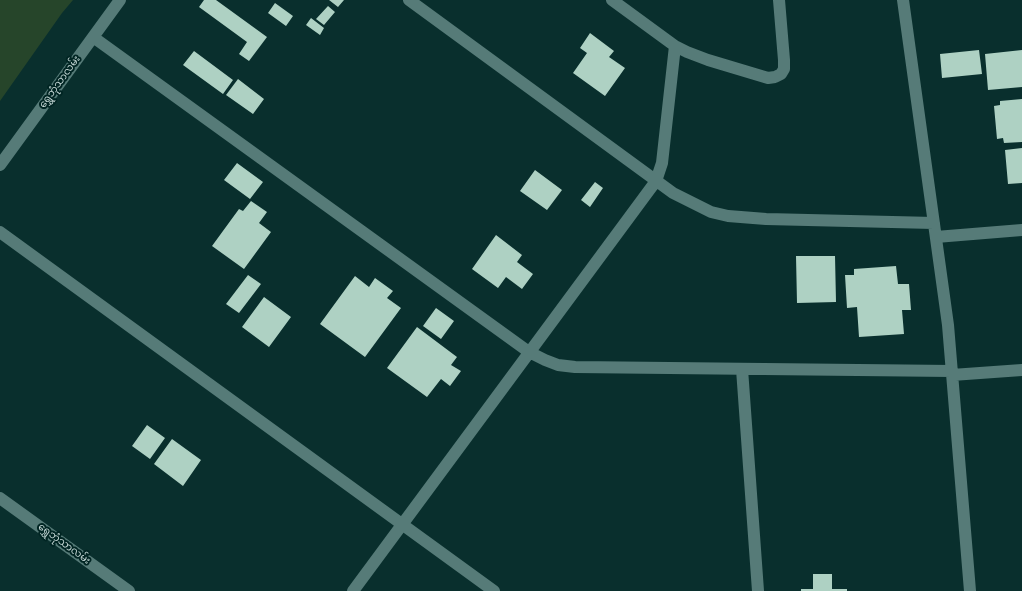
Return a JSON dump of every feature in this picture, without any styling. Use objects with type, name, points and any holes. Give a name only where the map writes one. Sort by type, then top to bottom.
[{"type":"street","name":"ရွှေဘုံသာလမ်း","points":[[0,165],[120,0]]},
{"type":"street","points":[[409,0],[673,193],[711,212],[728,216],[766,219],[934,223]]},
{"type":"street","points":[[612,0],[675,46],[708,60],[768,78],[781,74],[784,69],[779,0]]},
{"type":"street","points":[[903,0],[948,324],[970,591]]},
{"type":"street","points":[[93,37],[529,352],[558,365],[575,367],[742,368],[952,373],[1022,370]]},
{"type":"street","points":[[353,591],[656,181],[662,163],[675,46]]},
{"type":"street","points":[[936,237],[1022,230]]},
{"type":"street","points":[[0,232],[494,591]]},
{"type":"street","points":[[742,368],[758,591]]},
{"type":"street","name":"ရွှေဘုံသာလမ်း","points":[[0,498],[129,591]]},
{"type":"green space","points":[[0,0],[73,0],[62,13],[0,101]]},
{"type":"building","points":[[204,0],[216,0],[267,37],[249,61],[239,54],[247,42],[199,7]]},
{"type":"building","points":[[329,0],[344,0],[338,7]]},
{"type":"building","points":[[275,3],[293,16],[286,26],[268,13]]},
{"type":"building","points":[[328,6],[335,12],[324,25],[316,19]]},
{"type":"building","points":[[311,18],[324,28],[320,35],[306,25]]},
{"type":"building","points":[[590,33],[614,51],[609,57],[625,68],[605,96],[573,73],[587,53],[580,48]]},
{"type":"building","points":[[979,50],[982,74],[942,78],[940,54]]},
{"type":"building","points":[[1022,50],[1022,87],[988,90],[985,54]]},
{"type":"building","points":[[194,51],[233,80],[223,94],[183,65]]},
{"type":"building","points":[[238,79],[264,99],[253,114],[226,95]]},
{"type":"building","points":[[1022,99],[1022,142],[1004,143],[1003,138],[997,139],[994,106],[1000,105],[1000,101]]},
{"type":"building","points":[[1022,148],[1022,183],[1008,184],[1005,150]]},
{"type":"building","points":[[237,163],[263,182],[250,199],[224,180]]},
{"type":"building","points":[[535,170],[562,190],[547,210],[520,191]]},
{"type":"building","points":[[595,182],[603,188],[590,207],[581,200]]},
{"type":"building","points":[[251,201],[267,212],[259,223],[271,232],[244,269],[212,246],[239,209],[243,211]]},
{"type":"building","points":[[496,235],[522,255],[517,262],[533,274],[522,289],[506,277],[498,288],[472,269]]},
{"type":"building","points":[[796,256],[835,256],[836,302],[797,303]]},
{"type":"building","points":[[896,266],[898,284],[909,284],[911,310],[902,310],[904,334],[859,337],[857,307],[847,308],[845,275],[854,275],[854,269]]},
{"type":"building","points":[[248,275],[261,284],[239,313],[226,304]]},
{"type":"building","points":[[355,276],[369,287],[375,278],[393,291],[387,298],[401,308],[365,357],[320,324]]},
{"type":"building","points":[[264,297],[291,317],[269,347],[242,327]]},
{"type":"building","points":[[436,308],[454,321],[441,339],[423,326]]},
{"type":"building","points":[[417,327],[457,357],[451,365],[461,371],[450,386],[441,379],[427,397],[387,368]]},
{"type":"building","points":[[147,425],[165,438],[150,459],[132,446]]},
{"type":"building","points":[[172,439],[201,460],[183,486],[154,464]]},
{"type":"building","points":[[813,574],[832,574],[832,589],[847,589],[847,591],[801,591],[801,589],[813,589]]}]
